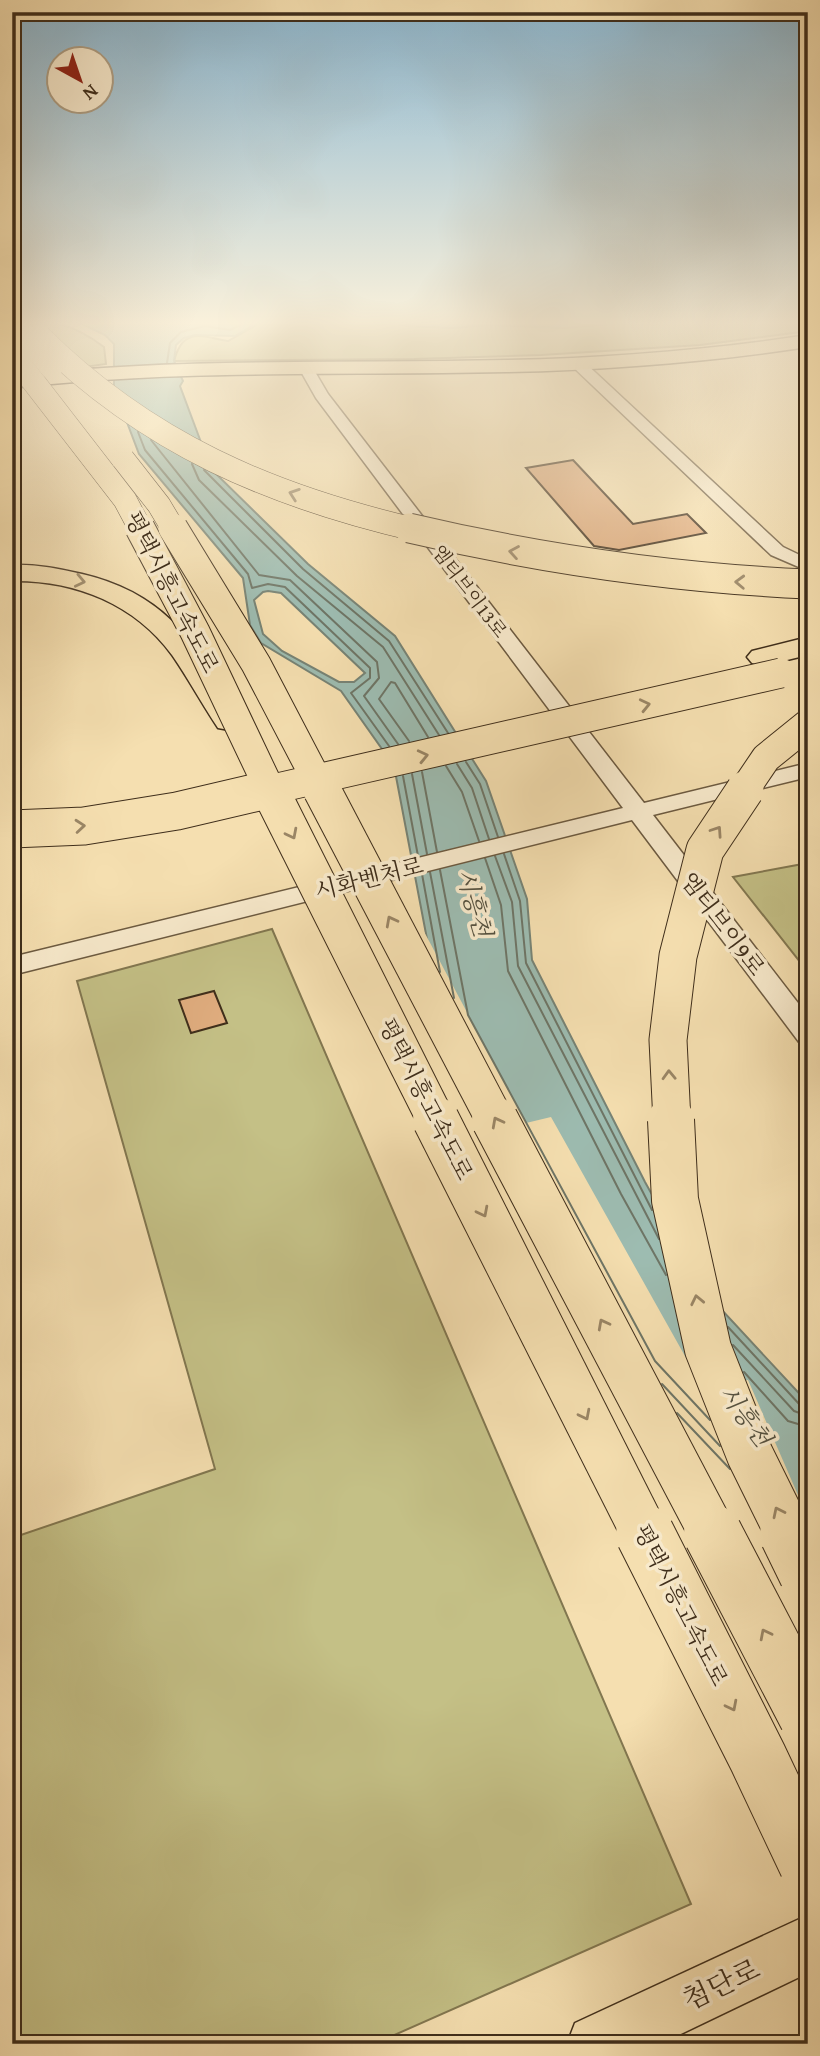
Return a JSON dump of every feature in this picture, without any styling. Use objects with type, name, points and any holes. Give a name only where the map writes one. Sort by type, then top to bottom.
[{"type":"highway","name":"평택시흥고속도로","points":[[61,417],[125,500],[195,632],[258,767],[758,1758],[808,1864]]},
{"type":"highway","name":"평택시흥고속도로","points":[[89,417],[159,505],[256,664],[808,1716]]},
{"type":"highway","points":[[135,417],[186,448],[240,475],[376,521],[488,547],[607,568],[728,582],[808,584]]},
{"type":"highway","points":[[12,573],[25,572],[84,582],[117,592],[140,604],[164,625],[258,767]]},
{"type":"highway","points":[[12,829],[84,826],[177,811],[784,666],[808,646]]},
{"type":"highway","points":[[12,807],[63,805],[217,783],[784,666]]},
{"type":"highway","points":[[808,724],[766,758],[705,849],[678,956],[668,1040],[675,1200],[708,1349],[750,1455],[808,1573]]},
{"type":"main road","name":"첨단로","points":[[596,2044],[808,1943]]},
{"type":"street","name":"엠티브이13로","points":[[337,417],[638,812]]},
{"type":"street","points":[[634,417],[777,551],[808,566]]},
{"type":"street","name":"시화벤처로","points":[[12,967],[808,770]]},
{"type":"street","name":"엠티브이9로","points":[[638,812],[808,1035]]},
{"type":"shaded area","points":[[808,863],[808,972],[733,877]]},
{"type":"shaded area","points":[[272,929],[691,1904],[374,2044],[12,2044],[12,1538],[215,1469],[77,981]]},
{"type":"water","name":"시흥천","points":[[125,417],[192,417],[211,469],[308,564],[395,636],[486,781],[527,899],[532,960],[645,1182],[707,1294],[808,1403],[808,1563],[443,1023],[394,766],[341,691],[261,643],[250,625],[243,578],[139,454]],"holes":[[[263,592],[281,593],[365,673],[354,682],[339,682],[282,651],[263,634],[254,600]]]},
{"type":"pier","points":[[420,924],[526,1123],[551,1117],[704,1390],[748,1380],[808,1518],[805,1565],[631,1379],[439,1025]]},
{"type":"building","points":[[573,460],[633,524],[687,514],[706,533],[619,550],[594,546],[526,468]]},
{"type":"building","points":[[214,991],[227,1023],[191,1033],[179,1000]]}]
